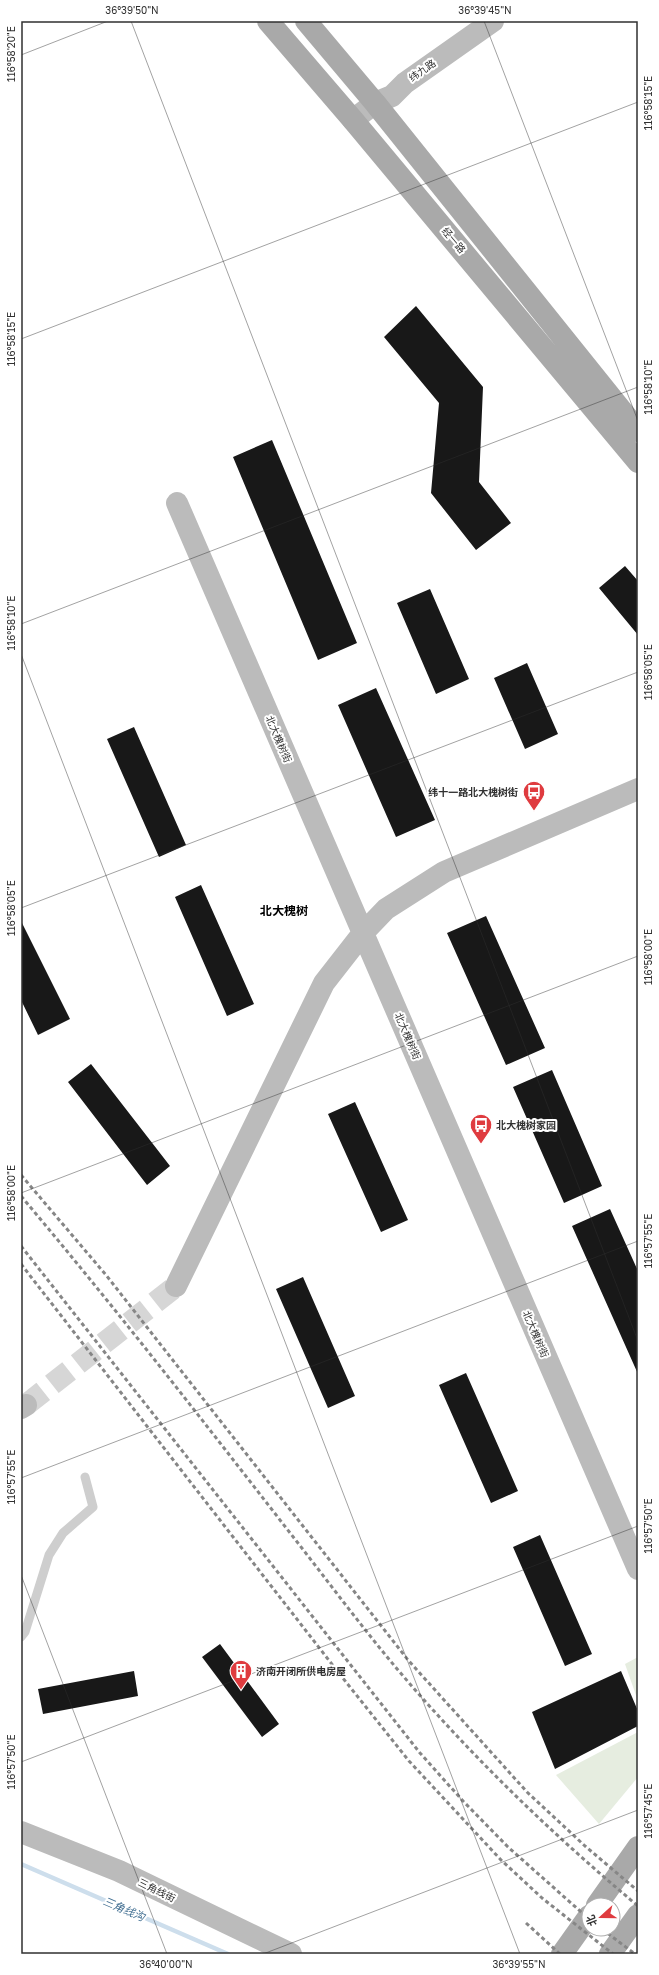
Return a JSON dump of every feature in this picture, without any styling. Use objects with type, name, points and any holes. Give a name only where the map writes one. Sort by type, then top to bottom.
[{"type":"main road","name":"经一路","points":[[268,21],[353,120],[638,462]]},
{"type":"main road","points":[[306,21],[375,103],[638,431]]},
{"type":"main road","points":[[603,1897],[638,1848]]},
{"type":"main road","points":[[610,1954],[638,1915]]},
{"type":"main road","points":[[562,1954],[581,1927]]},
{"type":"street","name":"纬九路","points":[[353,120],[375,103],[392,96],[405,83],[493,21]]},
{"type":"street","name":"北大槐树街","points":[[177,503],[638,1570]]},
{"type":"street","points":[[176,1286],[324,983],[363,933],[386,909],[444,872],[638,789]]},
{"type":"street","name":"三角线街","points":[[21,1832],[119,1871],[291,1954]]},
{"type":"lane","points":[[21,1637],[25,1632],[48,1555],[63,1533],[93,1507],[84,1478]]},
{"type":"shaded area","points":[[638,1657],[638,1701],[625,1664]]},
{"type":"shaded area","points":[[638,1732],[638,1777],[599,1824],[556,1775]]},
{"type":"building","points":[[416,306],[483,387],[479,482],[511,523],[476,550],[431,493],[439,403],[384,337]]},
{"type":"building","points":[[272,440],[357,643],[318,660],[233,457]]},
{"type":"building","points":[[625,566],[638,581],[638,635],[599,588]]},
{"type":"building","points":[[430,589],[469,679],[436,694],[397,603]]},
{"type":"building","points":[[527,663],[558,734],[525,749],[494,678]]},
{"type":"building","points":[[376,688],[435,820],[396,837],[338,705]]},
{"type":"building","points":[[134,727],[186,845],[159,857],[107,739]]},
{"type":"building","points":[[201,885],[254,1004],[227,1016],[175,897]]},
{"type":"building","points":[[486,916],[545,1048],[506,1065],[447,933]]},
{"type":"building","points":[[21,921],[70,1019],[38,1035],[21,1000]]},
{"type":"building","points":[[91,1064],[170,1166],[147,1185],[68,1082]]},
{"type":"building","points":[[552,1070],[602,1186],[564,1203],[513,1087]]},
{"type":"building","points":[[355,1102],[408,1220],[381,1232],[328,1114]]},
{"type":"building","points":[[610,1209],[638,1271],[638,1374],[572,1226]]},
{"type":"building","points":[[303,1277],[355,1396],[328,1408],[276,1289]]},
{"type":"building","points":[[466,1373],[518,1491],[491,1503],[439,1385]]},
{"type":"building","points":[[540,1535],[592,1654],[565,1666],[513,1547]]},
{"type":"building","name":"济南开闭所供电房屋","points":[[220,1644],[279,1724],[262,1737],[202,1657]]},
{"type":"building","points":[[134,1671],[138,1696],[43,1714],[38,1689]]},
{"type":"building","points":[[621,1671],[638,1711],[638,1726],[555,1769],[532,1712]]},
{"type":"waterway","name":"三角线沟","points":[[21,1864],[228,1954]]},
{"type":"tunnel","points":[[26,1405],[176,1286]]},
{"type":"railway","points":[[21,1175],[106,1275],[408,1660],[527,1792],[585,1846],[638,1891]]},
{"type":"railway","points":[[21,1196],[156,1361],[398,1670],[454,1733],[513,1793],[574,1851],[638,1906]]},
{"type":"railway","points":[[21,1246],[420,1753],[463,1801],[508,1847],[581,1912]]},
{"type":"railway","points":[[21,1264],[409,1761],[501,1860],[542,1898],[613,1954]]},
{"type":"railway","points":[[526,1923],[560,1954]]},
{"type":"railway","points":[[613,1937],[635,1954]]},
{"type":"place","name":"纬十一路北大槐树街","points":[[534,812]]},
{"type":"place","name":"北大槐树家园","points":[[481,1144]]},
{"type":"place","name":"济南开闭所供电房屋","points":[[241,1690]]},
{"type":"district","name":"北大槐树","points":[[284,911]]}]
